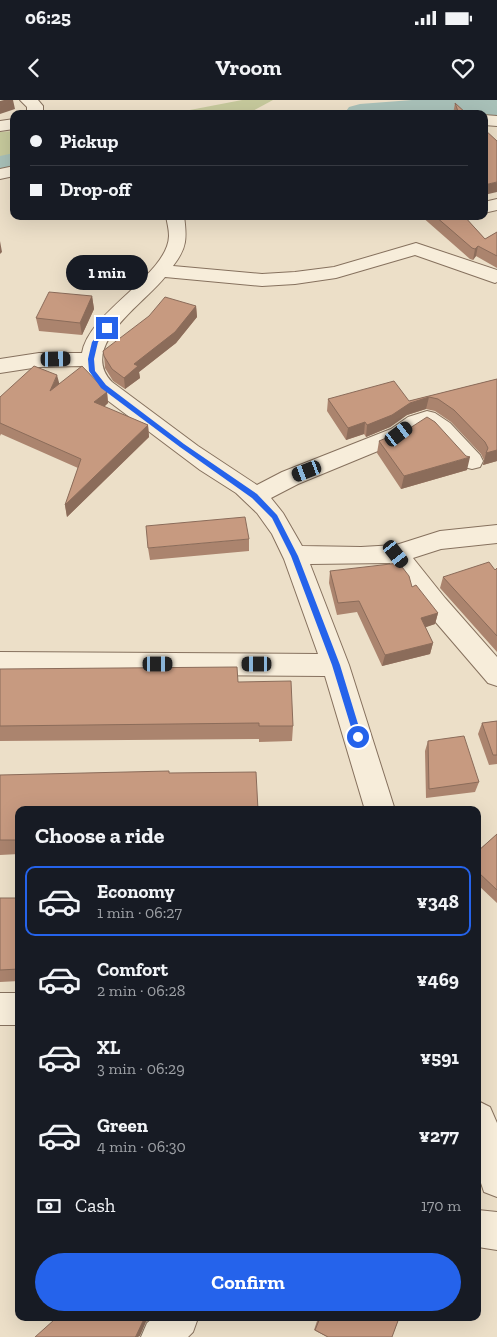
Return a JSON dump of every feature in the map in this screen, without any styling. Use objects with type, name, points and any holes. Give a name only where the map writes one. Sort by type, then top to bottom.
[{"type":"street","points":[[28,100],[35,106],[35,110]]},
{"type":"street","points":[[177,220],[180,228],[178,242],[162,271],[118,314],[95,342],[91,359],[92,371],[104,387],[182,446],[255,496],[275,516],[294,556],[336,665],[379,806]]},
{"type":"street","points":[[162,271],[262,280],[295,278],[336,272],[416,249],[495,277],[497,276]]},
{"type":"street","points":[[0,366],[39,360],[91,359]]},
{"type":"street","points":[[255,496],[290,478],[391,438],[416,422],[427,418],[442,428],[472,461]]},
{"type":"street","points":[[294,556],[396,554],[440,540],[497,534]]},
{"type":"street","points":[[396,554],[436,605],[497,675]]},
{"type":"street","points":[[0,663],[336,665]]},
{"type":"street","points":[[0,1009],[15,1009]]},
{"type":"street","points":[[481,1128],[497,1179]]},
{"type":"street","points":[[481,1229],[497,1231]]},
{"type":"street","points":[[161,1337],[176,1321]]},
{"type":"green space","points":[[242,100],[273,100],[254,110],[190,110]]},
{"type":"green space","points":[[10,131],[10,157],[0,159],[0,132]]},
{"type":"building","points":[[455,103],[463,110],[458,110]]},
{"type":"building","points":[[488,133],[497,141],[497,182],[488,184]]},
{"type":"building","points":[[440,220],[468,220],[485,239],[497,232],[497,256],[478,246],[475,249]]},
{"type":"building","points":[[49,292],[92,296],[80,323],[36,318]]},
{"type":"building","points":[[165,297],[196,306],[175,332],[134,364],[138,366],[124,378],[112,369],[103,351],[149,316]]},
{"type":"building","points":[[34,366],[57,375],[50,391],[82,366],[107,392],[94,402],[148,425],[65,505],[81,459],[0,423],[0,397]]},
{"type":"building","points":[[497,379],[497,450],[486,453],[488,448],[485,442],[454,410],[438,399],[429,397],[410,403],[392,415],[367,425],[365,422],[348,428],[328,399],[394,381],[409,401]]},
{"type":"building","points":[[427,417],[435,422],[466,456],[470,457],[404,476],[379,441],[410,428]]},
{"type":"building","points":[[245,517],[249,539],[148,548],[146,526]]},
{"type":"building","points":[[489,562],[495,570],[497,568],[497,636],[443,577]]},
{"type":"building","points":[[399,563],[409,576],[412,587],[416,585],[438,613],[421,618],[433,643],[385,655],[359,601],[338,603],[330,571]]},
{"type":"building","points":[[237,667],[238,682],[291,681],[293,726],[259,726],[259,723],[0,726],[0,669]]},
{"type":"building","points":[[497,721],[497,755],[493,755],[482,723]]},
{"type":"building","points":[[464,736],[479,782],[429,789],[428,741]]},
{"type":"building","points":[[169,771],[169,773],[256,772],[258,806],[15,806],[15,840],[0,840],[0,775]]},
{"type":"building","points":[[497,834],[497,890],[481,875],[481,848]]},
{"type":"building","points":[[0,898],[15,898],[15,969],[0,970]]},
{"type":"building","points":[[53,1321],[143,1321],[135,1337],[35,1337]]},
{"type":"building","points":[[319,1321],[398,1321],[392,1337],[328,1337],[315,1330]]},
{"type":"waterway","points":[[407,110],[442,107],[497,110]]},
{"type":"waterway","points":[[0,166],[10,164]]},
{"type":"route","points":[[107,328],[95,342],[91,359],[92,371],[104,387],[182,446],[255,496],[275,516],[294,556],[336,665],[358,737]]}]
